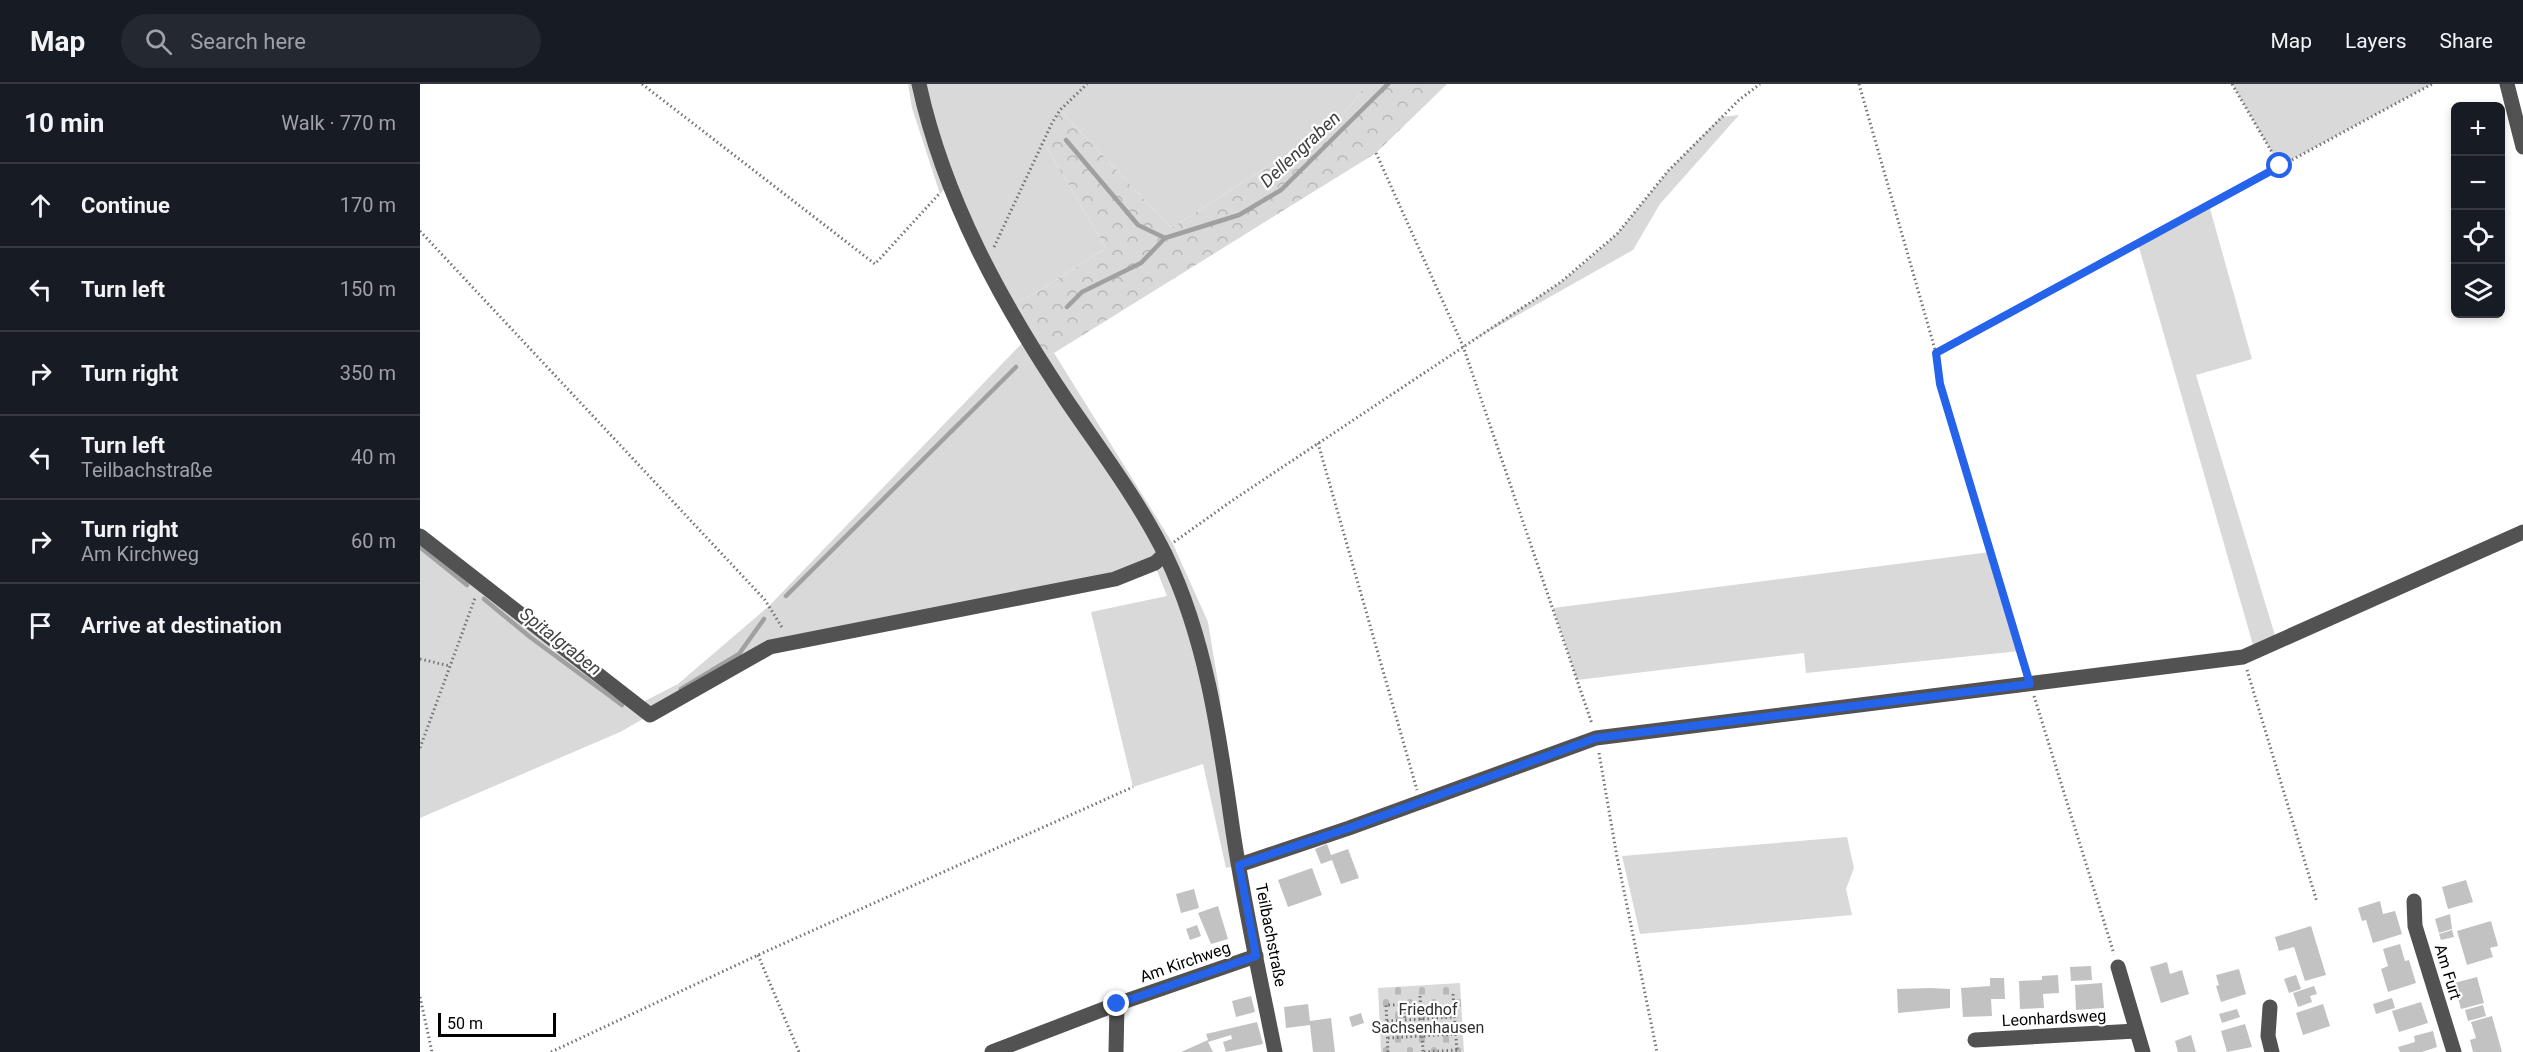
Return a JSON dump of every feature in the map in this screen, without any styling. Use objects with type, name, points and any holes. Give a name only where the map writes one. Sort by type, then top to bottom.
[{"type":"street","name":"Teilbachstraße","points":[[919,84],[949,183],[986,265],[1018,326],[1118,476],[1165,554],[1196,634],[1227,781],[1239,865],[1275,1052]]},
{"type":"street","points":[[2507,84],[2523,147]]},
{"type":"street","points":[[1239,865],[1420,803],[1596,738],[2244,657],[2523,532]]},
{"type":"street","points":[[420,536],[650,715],[770,647],[1115,579],[1155,563],[1165,554]]},
{"type":"street","name":"Am Furt","points":[[2414,901],[2415,926],[2454,1052]]},
{"type":"street","name":"Am Kirchweg","points":[[992,1052],[1117,1004],[1256,956]]},
{"type":"street","points":[[2118,967],[2143,1052]]},
{"type":"street","points":[[1116,1052],[1117,1004]]},
{"type":"street","points":[[2270,1007],[2268,1036],[2272,1052]]},
{"type":"street","name":"Leonhardsweg","points":[[1975,1040],[2136,1031]]},
{"type":"path","points":[[642,84],[875,264],[949,183]]},
{"type":"path","points":[[986,265],[1042,140],[1060,110],[1087,84]]},
{"type":"path","points":[[1165,554],[1179,538],[1561,282],[1617,234],[1668,171],[1706,132],[1760,84]]},
{"type":"path","points":[[1859,84],[1936,353],[1940,384],[2118,967]]},
{"type":"path","points":[[2232,84],[2280,166]]},
{"type":"path","points":[[1936,353],[2432,84]]},
{"type":"path","points":[[1376,153],[1463,346],[1596,738],[1617,857],[1657,1052]]},
{"type":"path","points":[[420,231],[765,600],[791,643]]},
{"type":"path","points":[[1318,443],[1420,803]]},
{"type":"path","points":[[420,748],[481,582]]},
{"type":"path","points":[[2244,657],[2317,902]]},
{"type":"path","points":[[420,659],[450,666]]},
{"type":"path","points":[[552,1052],[758,955],[1133,788]]},
{"type":"path","points":[[758,955],[799,1052]]},
{"type":"path","points":[[1420,996],[1423,1052],[1457,1051],[1453,994]]},
{"type":"path","points":[[420,997],[432,1052]]},
{"type":"path","points":[[1388,1052],[1386,1005],[1404,1005],[1405,1020]]},
{"type":"path","points":[[1387,1021],[1455,1017]]},
{"type":"path","points":[[1388,1038],[1456,1034]]},
{"type":"green space","points":[[908,84],[1367,84],[1337,123],[1171,228],[1060,110],[1042,140],[1106,248],[1034,294],[1007,306],[949,184],[940,194],[912,108]]},
{"type":"green space","points":[[1367,84],[1447,84],[1376,153],[1054,353],[1039,358],[1007,306],[1034,294],[1106,248],[1042,140],[1060,110],[1171,228],[1337,123]]},
{"type":"green space","points":[[2232,84],[2432,84],[2280,166]]},
{"type":"green space","points":[[1739,115],[1660,204],[1633,250],[1463,346],[1561,282],[1588,260],[1617,234],[1668,171],[1721,117]]},
{"type":"green space","points":[[2209,205],[2252,359],[2196,375],[2277,642],[2255,652],[2138,244]]},
{"type":"green space","points":[[1026,339],[1039,358],[1054,353],[1173,544],[1208,622],[1220,695],[1227,781],[1239,865],[1226,868],[1203,764],[1133,787],[1091,612],[1167,596],[1154,563],[770,647],[620,732],[420,818],[420,528],[436,547],[637,705],[678,684],[770,605]]},
{"type":"green space","points":[[1990,552],[2020,651],[1806,673],[1804,653],[1577,680],[1553,608]]},
{"type":"green space","points":[[1847,837],[1854,868],[1846,889],[1852,915],[1640,934],[1622,856]]},
{"type":"green space","name":"Friedhof Sachsenhausen","points":[[1460,983],[1464,1052],[1381,1052],[1378,988]]},
{"type":"building","points":[[1327,844],[1331,855],[1348,849],[1359,878],[1341,884],[1332,860],[1321,864],[1315,849]]},
{"type":"building","points":[[1312,868],[1322,895],[1288,907],[1278,880]]},
{"type":"building","points":[[2466,880],[2473,902],[2448,909],[2442,887]]},
{"type":"building","points":[[1194,889],[1199,908],[1181,913],[1176,894]]},
{"type":"building","points":[[2380,901],[2383,914],[2395,911],[2402,934],[2373,943],[2366,920],[2362,921],[2358,908]]},
{"type":"building","points":[[1218,906],[1228,939],[1211,944],[1198,913]]},
{"type":"building","points":[[2450,914],[2452,929],[2439,933],[2435,919]]},
{"type":"building","points":[[2491,921],[2498,946],[2490,948],[2493,957],[2467,965],[2457,931]]},
{"type":"building","points":[[1197,925],[1201,936],[1190,940],[1186,929]]},
{"type":"building","points":[[2311,926],[2326,975],[2305,981],[2294,947],[2279,951],[2275,937]]},
{"type":"building","points":[[2452,930],[2454,937],[2441,940],[2439,934]]},
{"type":"building","points":[[2400,944],[2405,961],[2409,960],[2416,983],[2388,992],[2381,969],[2388,966],[2383,949]]},
{"type":"building","points":[[2167,962],[2170,974],[2182,970],[2189,994],[2161,1003],[2150,967]]},
{"type":"building","points":[[2091,966],[2092,980],[2071,981],[2070,967]]},
{"type":"building","points":[[2239,969],[2246,994],[2221,1002],[2216,986],[2219,985],[2216,975]]},
{"type":"building","points":[[2058,975],[2059,993],[2043,994],[2044,1008],[2020,1009],[2019,981],[2042,980],[2042,976]]},
{"type":"building","points":[[2296,975],[2301,989],[2289,993],[2284,979]]},
{"type":"building","points":[[2477,977],[2484,1003],[2461,1009],[2454,983]]},
{"type":"building","points":[[1990,978],[2004,978],[2005,999],[1991,999],[1992,1016],[1963,1017],[1961,988],[1990,986]]},
{"type":"building","points":[[2102,983],[2104,1008],[2076,1010],[2075,985]]},
{"type":"building","points":[[2314,986],[2317,994],[2310,996],[2312,1002],[2298,1007],[2293,993]]},
{"type":"building","points":[[1897,989],[1950,989],[1950,1008],[1898,1013]]},
{"type":"building","points":[[1251,996],[1255,1012],[1236,1017],[1232,1001]]},
{"type":"building","points":[[2392,998],[2395,1008],[2376,1014],[2373,1004]]},
{"type":"building","points":[[2421,1002],[2428,1023],[2399,1032],[2392,1011]]},
{"type":"building","points":[[1308,1004],[1310,1021],[1331,1018],[1335,1052],[1313,1052],[1310,1025],[1286,1028],[1284,1007]]},
{"type":"building","points":[[2323,1004],[2330,1026],[2303,1035],[2296,1013]]},
{"type":"building","points":[[2483,1005],[2486,1016],[2468,1021],[2465,1010]]},
{"type":"building","points":[[2237,1009],[2240,1017],[2222,1023],[2219,1014]]},
{"type":"building","points":[[1361,1013],[1364,1023],[1352,1027],[1349,1017]]},
{"type":"building","points":[[2492,1016],[2502,1052],[2473,1052],[2470,1040],[2476,1038],[2471,1022]]},
{"type":"building","points":[[1257,1022],[1263,1044],[1226,1052],[1223,1042],[1232,1039],[1231,1035],[1208,1042],[1213,1052],[1181,1052],[1208,1040],[1206,1034]]},
{"type":"building","points":[[2245,1024],[2252,1047],[2227,1052],[2221,1031]]},
{"type":"building","points":[[2433,1031],[2437,1047],[2422,1052],[2400,1052],[2398,1047],[2415,1042],[2414,1036]]},
{"type":"building","points":[[2191,1035],[2196,1052],[2178,1052],[2175,1041]]},
{"type":"waterway","name":"Dellengraben","points":[[1067,307],[1082,292],[1141,263],[1165,238],[1239,215],[1281,190],[1388,84]]},
{"type":"waterway","points":[[1066,140],[1138,225],[1165,238]]},
{"type":"waterway","points":[[786,596],[1016,367]]},
{"type":"waterway","name":"Spitalgraben","points":[[420,547],[467,585]]},
{"type":"waterway","name":"Spitalgraben","points":[[484,599],[530,637],[622,705]]},
{"type":"waterway","points":[[681,689],[739,654],[764,619]]},
{"type":"route","points":[[1117,1004],[1256,956],[1239,865],[1420,803],[1596,738],[2030,684],[1940,384],[1936,353],[2280,166]]}]
